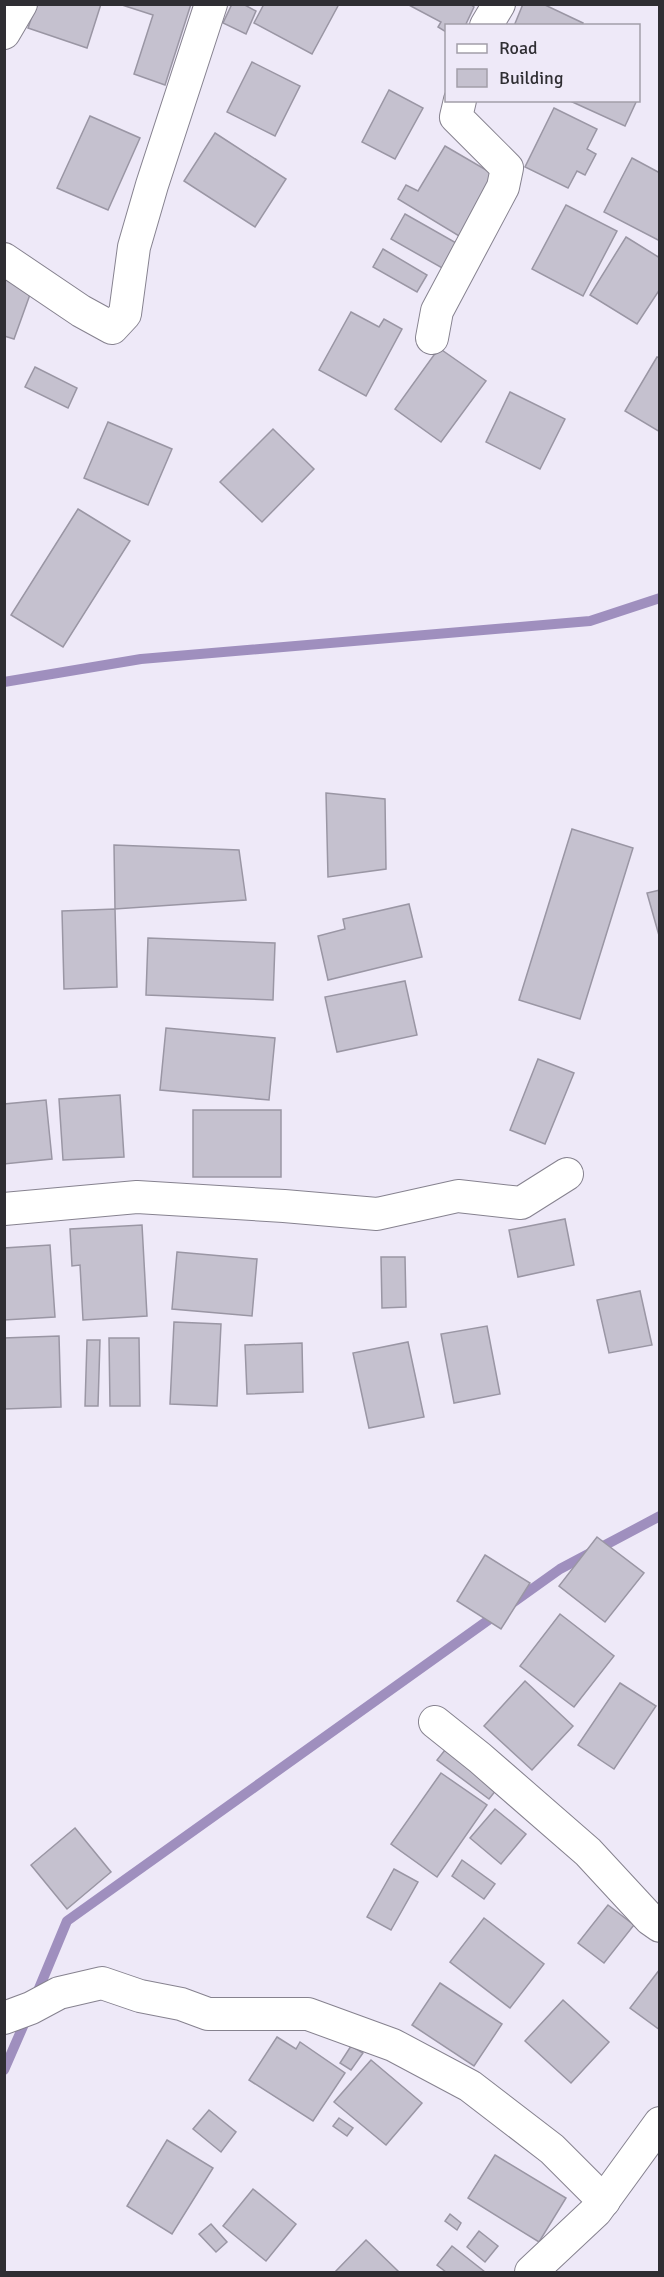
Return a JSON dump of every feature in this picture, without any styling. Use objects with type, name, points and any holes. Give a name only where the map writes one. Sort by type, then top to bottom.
[{"type":"street","points":[[4,33],[21,4]]},
{"type":"street","points":[[4,259],[112,328],[125,314],[134,247],[211,4]]},
{"type":"street","points":[[487,24],[499,4]]},
{"type":"street","points":[[432,338],[436,311],[502,187],[507,168],[456,117],[460,102]]},
{"type":"street","points":[[4,1209],[137,1197],[377,1214],[458,1196],[521,1203],[567,1174]]},
{"type":"street","points":[[435,1722],[588,1852],[650,1919],[660,1926]]},
{"type":"street","points":[[4,2018],[31,2008],[59,1993],[102,1983],[140,1996],[181,2004],[208,2014],[308,2014],[393,2045],[470,2086],[552,2149],[604,2201]]},
{"type":"street","points":[[531,2272],[596,2211],[660,2123]]},
{"type":"building","points":[[36,4],[101,4],[87,48],[28,28]]},
{"type":"building","points":[[119,4],[191,4],[165,85],[134,74],[153,15]]},
{"type":"building","points":[[232,4],[243,4],[256,11],[246,34],[223,23]]},
{"type":"building","points":[[264,4],[339,4],[312,54],[254,23]]},
{"type":"building","points":[[407,4],[470,4],[474,7],[466,24],[445,24],[445,31],[438,27],[441,22]]},
{"type":"building","points":[[523,4],[543,4],[583,23],[583,24],[515,24]]},
{"type":"building","points":[[252,62],[300,86],[275,136],[227,112]]},
{"type":"building","points":[[389,90],[423,108],[395,159],[362,142]]},
{"type":"building","points":[[572,102],[636,102],[625,126]]},
{"type":"building","points":[[554,108],[597,129],[587,149],[596,154],[585,175],[577,171],[568,188],[525,167]]},
{"type":"building","points":[[90,116],[140,138],[108,210],[57,188]]},
{"type":"building","points":[[215,133],[286,179],[255,227],[184,181]]},
{"type":"building","points":[[445,146],[500,178],[464,239],[398,199],[406,185],[418,191]]},
{"type":"building","points":[[632,158],[660,173],[660,241],[604,212]]},
{"type":"building","points":[[566,205],[617,231],[583,296],[532,269]]},
{"type":"building","points":[[405,214],[458,244],[444,269],[391,239]]},
{"type":"building","points":[[626,237],[660,258],[660,289],[637,324],[590,295]]},
{"type":"building","points":[[383,249],[427,275],[417,292],[373,267]]},
{"type":"building","points":[[4,279],[32,289],[14,339],[4,336]]},
{"type":"building","points":[[351,312],[379,327],[384,319],[402,329],[366,396],[319,370]]},
{"type":"building","points":[[439,348],[486,381],[441,442],[395,409]]},
{"type":"building","points":[[657,357],[660,358],[660,432],[625,411]]},
{"type":"building","points":[[35,367],[77,388],[68,408],[25,387]]},
{"type":"building","points":[[510,392],[565,419],[540,469],[486,442]]},
{"type":"building","points":[[108,422],[172,449],[148,505],[84,478]]},
{"type":"building","points":[[273,429],[314,469],[262,522],[220,482]]},
{"type":"building","points":[[78,509],[130,541],[63,647],[11,615]]},
{"type":"building","points":[[326,793],[385,799],[386,869],[328,877]]},
{"type":"building","points":[[572,829],[633,848],[580,1019],[519,1000]]},
{"type":"building","points":[[114,845],[239,850],[246,900],[115,909]]},
{"type":"building","points":[[660,890],[660,939],[647,893]]},
{"type":"building","points":[[409,904],[422,957],[328,980],[318,936],[345,929],[343,919]]},
{"type":"building","points":[[115,909],[117,987],[64,989],[62,911]]},
{"type":"building","points":[[148,938],[275,943],[273,1000],[146,995]]},
{"type":"building","points":[[405,981],[417,1035],[337,1052],[325,997]]},
{"type":"building","points":[[166,1028],[275,1038],[269,1100],[160,1090]]},
{"type":"building","points":[[538,1059],[574,1073],[545,1144],[510,1130]]},
{"type":"building","points":[[120,1095],[124,1157],[63,1160],[59,1099]]},
{"type":"building","points":[[46,1100],[52,1159],[4,1164],[4,1104]]},
{"type":"building","points":[[193,1110],[281,1110],[281,1177],[193,1177]]},
{"type":"building","points":[[565,1219],[574,1265],[518,1277],[509,1230]]},
{"type":"building","points":[[142,1225],[147,1316],[83,1320],[80,1265],[72,1266],[70,1229]]},
{"type":"building","points":[[50,1245],[55,1317],[4,1320],[4,1248]]},
{"type":"building","points":[[177,1252],[257,1259],[252,1316],[172,1309]]},
{"type":"building","points":[[381,1257],[405,1257],[406,1307],[382,1308]]},
{"type":"building","points":[[640,1291],[652,1345],[609,1353],[597,1300]]},
{"type":"building","points":[[174,1322],[221,1324],[217,1406],[170,1404]]},
{"type":"building","points":[[487,1326],[500,1394],[454,1403],[441,1334]]},
{"type":"building","points":[[59,1336],[61,1407],[4,1409],[4,1338]]},
{"type":"building","points":[[109,1338],[139,1338],[140,1406],[110,1406]]},
{"type":"building","points":[[87,1340],[100,1340],[98,1406],[85,1406]]},
{"type":"building","points":[[408,1342],[424,1417],[369,1428],[353,1353]]},
{"type":"building","points":[[302,1343],[303,1392],[247,1394],[245,1345]]},
{"type":"building","points":[[597,1537],[644,1573],[605,1622],[559,1586]]},
{"type":"building","points":[[485,1555],[530,1583],[501,1629],[457,1601]]},
{"type":"building","points":[[560,1614],[614,1656],[574,1707],[520,1666]]},
{"type":"building","points":[[525,1681],[573,1726],[532,1770],[484,1726]]},
{"type":"building","points":[[620,1683],[656,1706],[614,1769],[578,1745]]},
{"type":"building","points":[[445,1750],[497,1789],[489,1799],[437,1760]]},
{"type":"building","points":[[441,1773],[487,1805],[437,1877],[391,1844]]},
{"type":"building","points":[[495,1809],[526,1834],[501,1864],[470,1838]]},
{"type":"building","points":[[75,1828],[111,1872],[67,1909],[31,1865]]},
{"type":"building","points":[[462,1860],[495,1884],[484,1899],[452,1876]]},
{"type":"building","points":[[394,1869],[418,1882],[391,1930],[367,1917]]},
{"type":"building","points":[[608,1905],[634,1925],[604,1963],[578,1943]]},
{"type":"building","points":[[484,1918],[544,1964],[510,2008],[450,1962]]},
{"type":"building","points":[[660,1969],[660,2030],[630,2008]]},
{"type":"building","points":[[440,1983],[502,2024],[474,2066],[412,2025]]},
{"type":"building","points":[[563,2000],[609,2042],[571,2083],[525,2041]]},
{"type":"building","points":[[277,2037],[296,2049],[300,2042],[345,2073],[313,2121],[249,2080]]},
{"type":"building","points":[[351,2046],[363,2053],[351,2070],[340,2063]]},
{"type":"building","points":[[371,2060],[422,2103],[386,2145],[334,2102]]},
{"type":"building","points":[[209,2110],[236,2132],[221,2152],[193,2129]]},
{"type":"building","points":[[339,2118],[353,2128],[347,2136],[333,2126]]},
{"type":"building","points":[[167,2140],[213,2168],[172,2234],[127,2206]]},
{"type":"building","points":[[495,2155],[566,2198],[539,2242],[468,2198]]},
{"type":"building","points":[[253,2189],[296,2224],[266,2261],[223,2226]]},
{"type":"building","points":[[450,2214],[461,2223],[457,2230],[445,2221]]},
{"type":"building","points":[[211,2224],[227,2242],[216,2252],[199,2234]]},
{"type":"building","points":[[479,2231],[498,2246],[485,2262],[467,2247]]},
{"type":"building","points":[[366,2240],[399,2272],[335,2272]]},
{"type":"building","points":[[452,2246],[485,2272],[446,2272],[437,2265]]},
{"type":"waterway","points":[[4,682],[141,659],[590,621],[660,598]]},
{"type":"waterway","points":[[35,1998],[67,1921],[560,1569],[660,1516]]},
{"type":"waterway","points":[[4,2070],[28,2015]]}]
